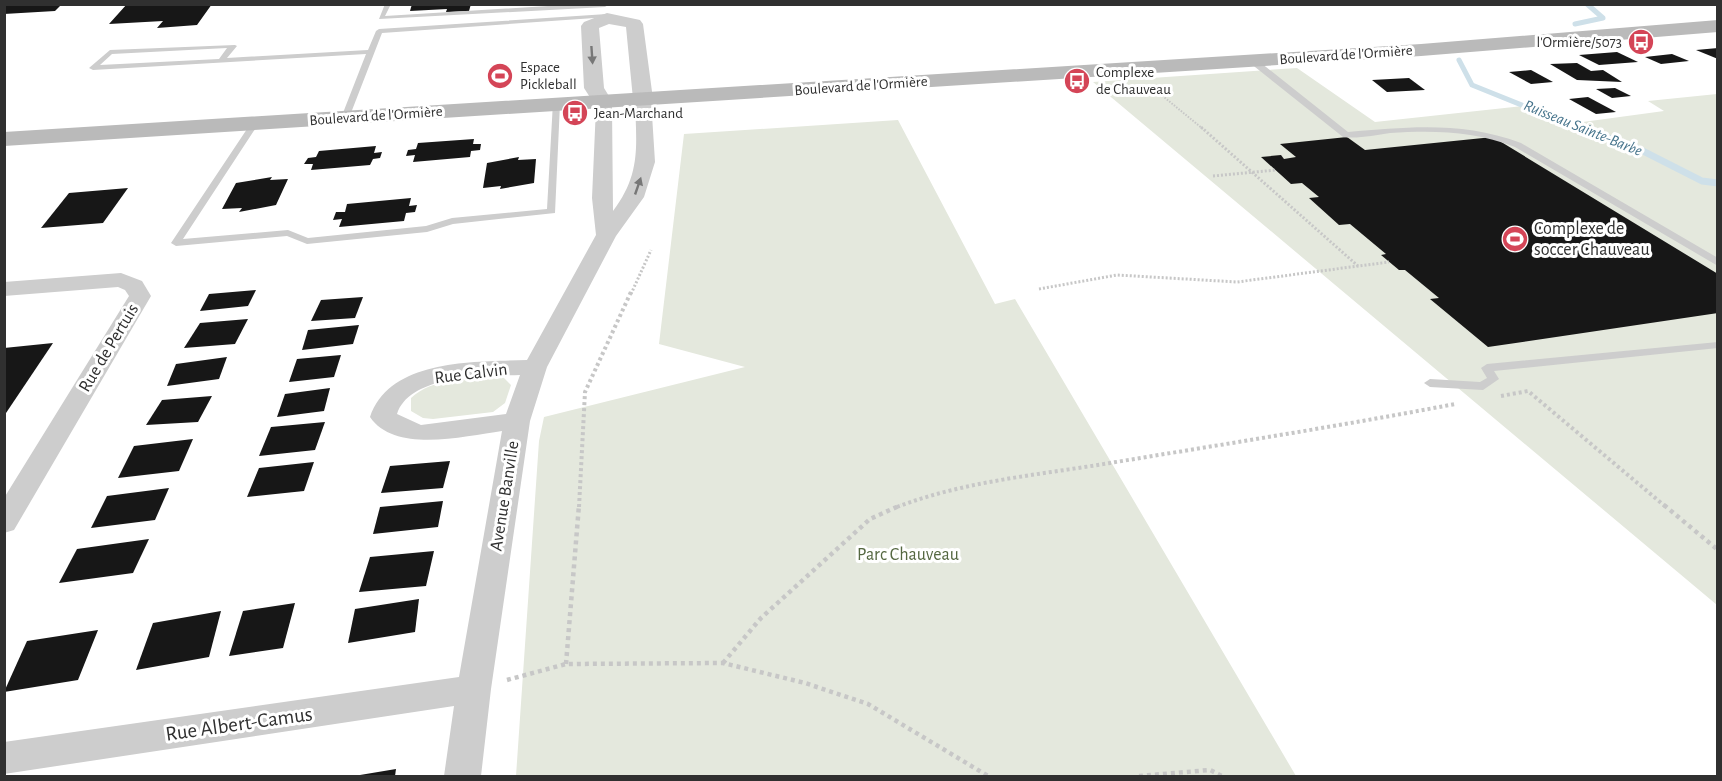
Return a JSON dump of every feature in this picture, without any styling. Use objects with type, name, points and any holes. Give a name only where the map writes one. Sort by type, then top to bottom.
[{"type":"main road","name":"Boulevard de l'Ormière","points":[[4,139],[1253,61],[1718,27]]},
{"type":"street","points":[[606,235],[602,198],[602,101],[594,88],[590,26],[606,11],[634,24],[643,99]]},
{"type":"street","name":"Avenue Banville","points":[[463,777],[474,689],[517,421],[536,367],[606,235],[634,197],[646,162],[643,99]]},
{"type":"street","name":"Rue de Pertuis","points":[[4,289],[101,279],[121,280],[134,286],[140,296],[4,523]]},
{"type":"street","name":"Rue Calvin","points":[[517,421],[419,433],[396,425],[383,417],[389,401],[411,385],[443,374],[536,367]]},
{"type":"street","name":"Rue Albert-Camus","points":[[4,758],[474,689]]},
{"type":"lane","points":[[388,4],[381,18],[606,11]]},
{"type":"lane","points":[[345,118],[379,31],[606,11]]},
{"type":"lane","points":[[421,39],[423,28]]},
{"type":"lane","points":[[222,60],[233,46],[110,52],[93,68],[370,52]]},
{"type":"lane","points":[[1253,61],[1346,135],[1433,128],[1489,133],[1501,137],[1718,263]]},
{"type":"lane","points":[[255,123],[176,243],[288,233],[307,241],[427,229],[452,221],[552,211],[556,104]]},
{"type":"lane","points":[[1430,383],[1483,386],[1493,379],[1487,368],[1718,345]]},
{"type":"path","points":[[1152,87],[1359,266]]},
{"type":"path","points":[[1213,176],[1276,170]]},
{"type":"path","points":[[566,664],[583,453],[585,392],[651,250]]},
{"type":"path","points":[[1039,289],[1095,277],[1117,275],[1237,282],[1389,262]]},
{"type":"path","points":[[1497,396],[1528,391],[1718,550]]},
{"type":"path","points":[[723,663],[761,618],[870,519],[886,510],[939,492],[1008,477],[1231,444],[1466,402]]},
{"type":"path","points":[[474,689],[566,664],[723,663],[805,683],[868,704],[988,777]]},
{"type":"path","points":[[1139,777],[1143,774],[1210,770],[1222,777]]},
{"type":"green space","points":[[1297,68],[1375,122],[1523,106],[1568,124],[1664,111],[1648,101],[1717,94],[1717,605],[1093,82]]},
{"type":"green space","name":"Parc Chauveau","points":[[898,120],[995,304],[1015,299],[1296,776],[516,776],[539,441],[544,417],[745,367],[659,344],[684,134]]},
{"type":"green space","points":[[503,377],[511,385],[505,403],[493,412],[433,419],[423,418],[411,411],[411,398],[429,387],[461,379]]},
{"type":"building","points":[[4,4],[62,4],[55,11],[4,14]]},
{"type":"building","points":[[127,4],[212,4],[197,25],[157,28],[163,21],[109,24]]},
{"type":"building","points":[[412,4],[471,4],[469,11],[446,12],[447,9],[410,11]]},
{"type":"building","points":[[1718,48],[1718,59],[1696,50]]},
{"type":"building","points":[[1617,52],[1638,62],[1599,65],[1579,55]]},
{"type":"building","points":[[1672,54],[1689,61],[1661,64],[1645,57]]},
{"type":"building","points":[[1577,63],[1591,71],[1603,70],[1622,82],[1577,80],[1550,64]]},
{"type":"building","points":[[1531,70],[1553,82],[1531,84],[1509,72]]},
{"type":"building","points":[[1409,78],[1425,90],[1387,92],[1372,80]]},
{"type":"building","points":[[1615,88],[1631,96],[1612,98],[1596,89]]},
{"type":"building","points":[[1588,97],[1616,112],[1596,114],[1569,99]]},
{"type":"building","name":"Complexe de soccer Chauveau","points":[[1347,137],[1365,150],[1493,137],[1718,274],[1718,313],[1488,347],[1430,299],[1439,298],[1405,270],[1399,270],[1381,255],[1386,254],[1350,224],[1339,225],[1309,198],[1319,197],[1302,183],[1291,184],[1261,157],[1281,155],[1284,159],[1296,157],[1280,144]]},
{"type":"building","points":[[474,139],[473,144],[481,144],[480,150],[471,151],[470,157],[413,162],[415,155],[406,156],[408,150],[416,149],[418,143]]},
{"type":"building","points":[[376,146],[374,153],[382,152],[380,158],[373,159],[370,165],[311,170],[313,164],[304,164],[308,158],[316,157],[319,151]]},
{"type":"building","points":[[519,157],[518,160],[536,159],[534,183],[500,189],[501,186],[483,188],[487,163]]},
{"type":"building","points":[[272,177],[270,180],[288,179],[276,205],[239,212],[242,208],[222,209],[236,183]]},
{"type":"building","points":[[128,188],[103,223],[41,228],[69,193]]},
{"type":"building","points":[[411,198],[409,206],[417,205],[415,212],[406,213],[404,221],[339,227],[342,219],[333,220],[336,212],[345,212],[347,204]]},
{"type":"building","points":[[256,290],[248,306],[200,311],[209,294]]},
{"type":"building","points":[[363,297],[355,318],[311,321],[321,300]]},
{"type":"building","points":[[248,319],[235,344],[184,348],[200,323]]},
{"type":"building","points":[[359,325],[353,344],[302,350],[308,330]]},
{"type":"building","points":[[53,343],[4,416],[4,348]]},
{"type":"building","points":[[341,355],[334,377],[289,382],[297,359]]},
{"type":"building","points":[[227,357],[219,379],[167,386],[176,364]]},
{"type":"building","points":[[330,388],[324,411],[277,417],[285,394]]},
{"type":"building","points":[[212,396],[198,422],[146,425],[162,400]]},
{"type":"building","points":[[325,422],[315,450],[259,456],[271,427]]},
{"type":"building","points":[[193,439],[179,471],[118,478],[134,446]]},
{"type":"building","points":[[450,461],[443,488],[381,493],[390,466]]},
{"type":"building","points":[[314,462],[304,491],[247,497],[259,468]]},
{"type":"building","points":[[169,488],[155,520],[91,528],[107,496]]},
{"type":"building","points":[[443,501],[438,527],[373,534],[380,507]]},
{"type":"building","points":[[149,539],[133,573],[59,583],[77,549]]},
{"type":"building","points":[[434,551],[426,586],[359,592],[370,557]]},
{"type":"building","points":[[419,599],[415,632],[348,643],[355,609]]},
{"type":"building","points":[[295,603],[283,648],[229,656],[243,611]]},
{"type":"building","points":[[221,611],[209,657],[136,670],[153,623]]},
{"type":"building","points":[[98,630],[78,680],[4,692],[27,641]]},
{"type":"building","points":[[396,769],[395,776],[360,776],[360,775]]},
{"type":"waterway","name":"Ruisseau Sainte-Barbe","points":[[1575,24],[1603,18],[1587,4]]},
{"type":"waterway","name":"Ruisseau Sainte-Barbe","points":[[1459,60],[1472,85],[1581,129]]},
{"type":"waterway","name":"Ruisseau Sainte-Barbe","points":[[1577,127],[1637,148],[1702,181],[1718,183]]},
{"type":"place","name":"l'Ormière/5073","points":[[1641,42]]},
{"type":"place","name":"Espace Pickleball","points":[[500,76]]},
{"type":"place","name":"Complexe de Chauveau","points":[[1077,81]]},
{"type":"place","name":"Jean-Marchand","points":[[575,113]]},
{"type":"place","name":"Complexe de soccer Chauveau","points":[[1515,239]]}]
